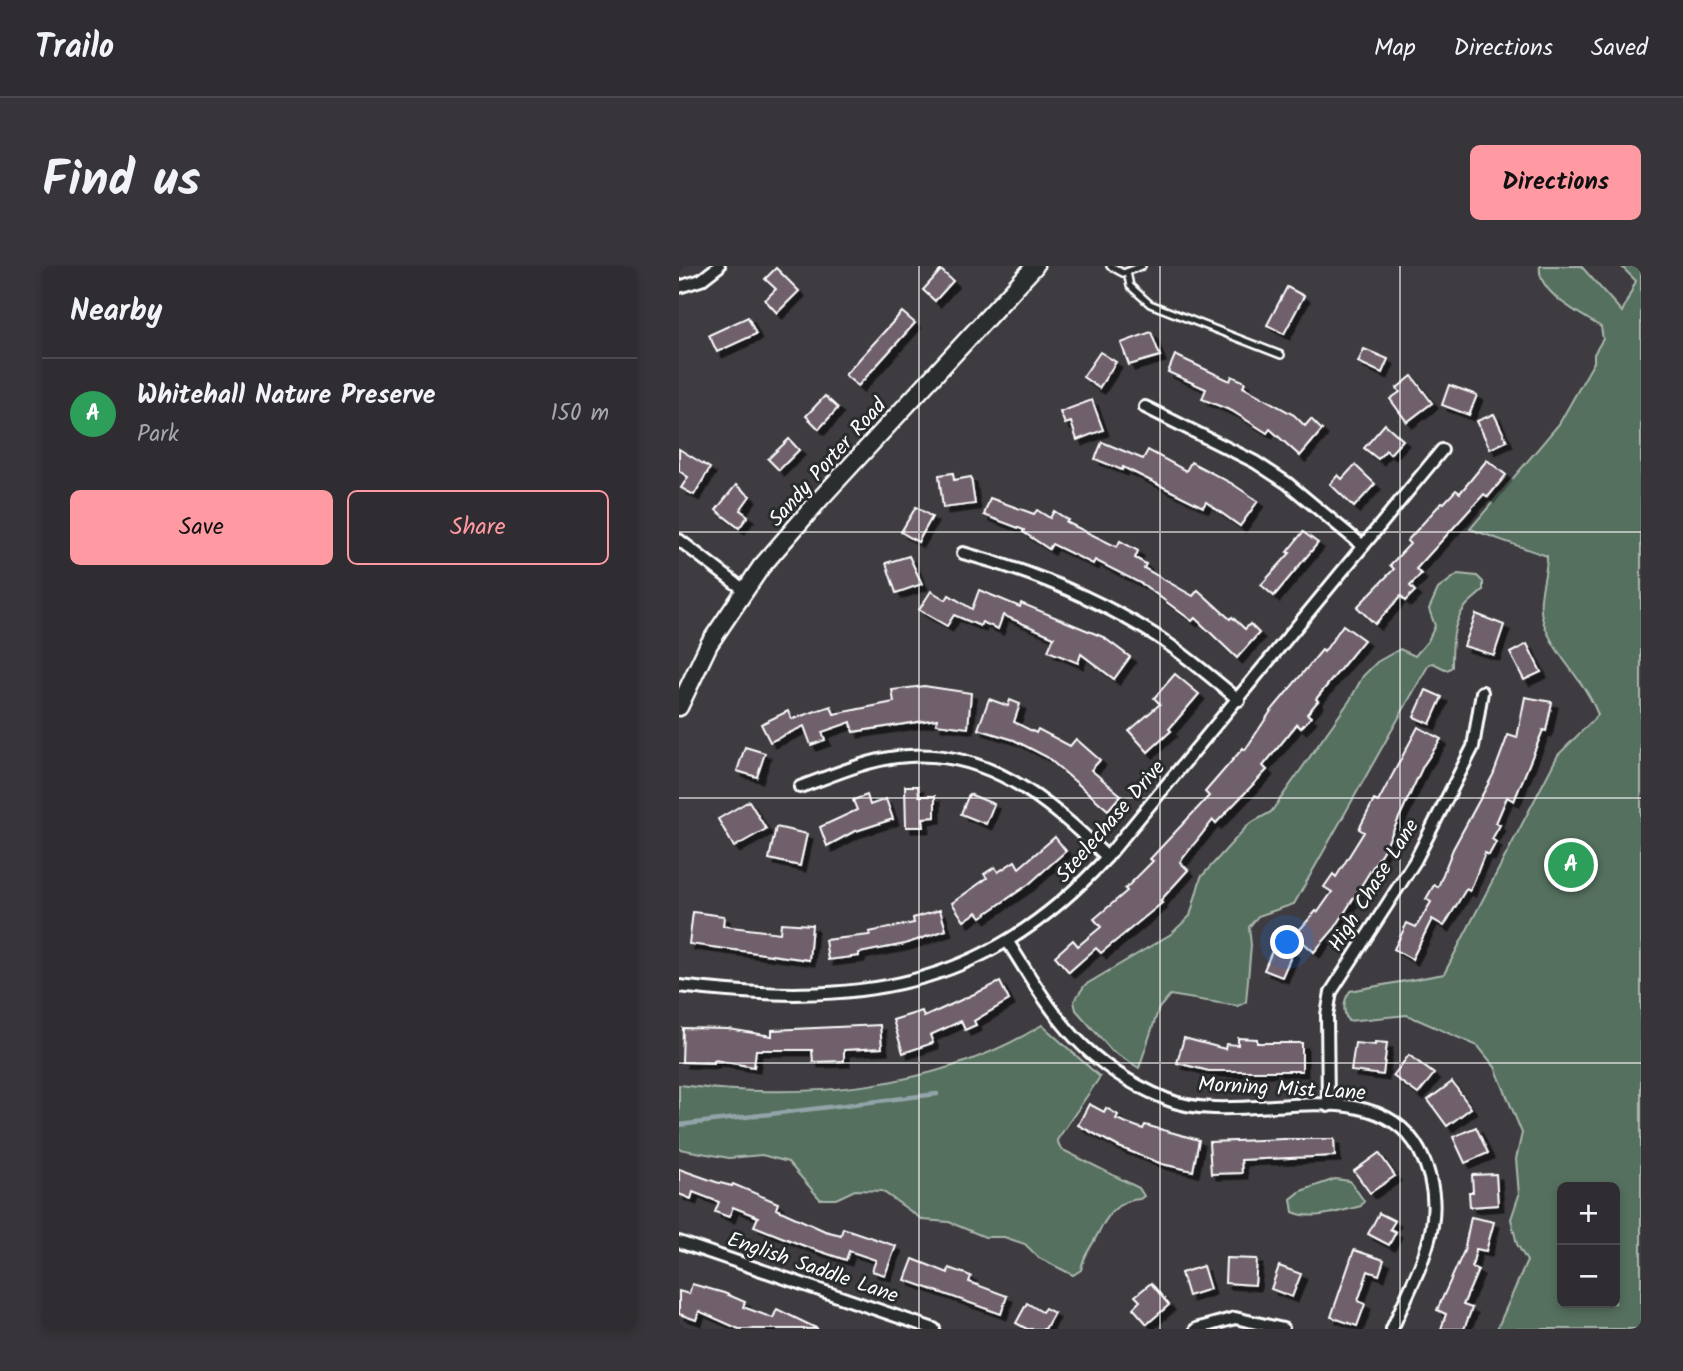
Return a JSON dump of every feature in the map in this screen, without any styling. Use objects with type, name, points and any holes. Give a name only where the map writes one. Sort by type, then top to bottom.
[{"type":"street","points":[[679,287],[701,280],[719,266]]},
{"type":"street","name":"Sandy Porter Road","points":[[679,707],[709,644],[743,589],[820,499],[1035,266]]},
{"type":"street","points":[[1145,407],[1255,462],[1287,483],[1363,546]]},
{"type":"street","name":"Steelechase Drive","points":[[679,986],[789,995],[884,988],[971,960],[1008,942],[1048,916],[1107,857],[1239,700],[1442,450]]},
{"type":"street","points":[[679,540],[743,589]]},
{"type":"street","points":[[964,553],[1027,572],[1130,620],[1175,649],[1239,700]]},
{"type":"street","name":"High Chase Lane","points":[[1328,1106],[1327,1015],[1331,992],[1415,861],[1473,747],[1482,692]]},
{"type":"street","points":[[800,787],[897,757],[936,756],[1015,780],[1047,801],[1107,857]]},
{"type":"street","name":"Morning Mist Lane","points":[[1008,942],[1048,1007],[1070,1035],[1097,1060],[1131,1082],[1169,1101],[1210,1106],[1328,1106],[1368,1110],[1397,1122],[1416,1145],[1434,1187],[1436,1211],[1430,1236],[1392,1329]]},
{"type":"street","name":"English Saddle Lane","points":[[679,1242],[934,1329]]},
{"type":"street","points":[[1196,1329],[1235,1318],[1283,1329]]},
{"type":"lane","points":[[1109,266],[1115,271],[1127,272],[1142,266]]},
{"type":"lane","points":[[1127,272],[1130,286],[1150,304],[1281,355]]},
{"type":"green space","points":[[1540,266],[1581,266],[1622,312],[1636,281],[1621,266],[1641,266],[1641,1329],[1497,1329],[1527,1261],[1517,1244],[1511,1219],[1519,1195],[1516,1159],[1522,1133],[1495,1067],[1478,1046],[1407,1015],[1348,1021],[1344,1009],[1350,991],[1444,974],[1558,755],[1598,715],[1586,691],[1555,646],[1543,621],[1541,597],[1547,556],[1470,529],[1559,424],[1594,362],[1594,354],[1603,339],[1601,327],[1561,302],[1545,285]]},
{"type":"green space","points":[[1458,574],[1477,576],[1483,582],[1483,590],[1466,606],[1455,627],[1452,667],[1447,670],[1433,663],[1429,664],[1294,904],[1258,916],[1249,927],[1251,945],[1246,1002],[1238,1006],[1170,995],[1159,1008],[1139,1068],[1112,1051],[1076,1010],[1074,1001],[1085,985],[1171,934],[1190,916],[1201,877],[1249,824],[1271,812],[1350,700],[1363,676],[1377,662],[1400,649],[1415,656],[1428,641],[1435,626],[1429,609],[1438,589]]},
{"type":"green space","points":[[1042,1025],[1100,1077],[1057,1140],[1061,1149],[1139,1188],[1144,1196],[1123,1203],[1111,1212],[1086,1255],[1081,1270],[1073,1275],[1039,1258],[1025,1244],[1004,1237],[985,1237],[949,1222],[923,1220],[882,1191],[855,1190],[836,1199],[820,1199],[788,1162],[762,1155],[729,1158],[679,1149],[679,1085],[773,1091],[867,1085],[913,1077],[958,1064],[1001,1047]]},
{"type":"green space","points":[[1335,1179],[1350,1181],[1364,1201],[1361,1206],[1309,1216],[1293,1212],[1291,1199],[1301,1191]]},
{"type":"building","points":[[776,268],[799,291],[777,313],[765,300],[776,289],[765,279]]},
{"type":"building","points":[[941,270],[953,281],[935,301],[923,290]]},
{"type":"building","points":[[1287,287],[1304,296],[1284,334],[1267,325]]},
{"type":"building","points":[[902,312],[915,323],[858,386],[845,375]]},
{"type":"building","points":[[748,317],[756,334],[717,352],[709,335]]},
{"type":"building","points":[[1151,332],[1160,356],[1129,365],[1121,343]]},
{"type":"building","points":[[1364,349],[1388,359],[1382,373],[1358,362]]},
{"type":"building","points":[[1100,352],[1116,362],[1099,388],[1083,377]]},
{"type":"building","points":[[1175,355],[1230,381],[1232,376],[1245,382],[1243,387],[1294,415],[1305,426],[1311,419],[1322,430],[1300,456],[1270,429],[1267,433],[1232,411],[1202,399],[1206,389],[1168,372]]},
{"type":"building","points":[[1412,376],[1432,403],[1407,422],[1390,399],[1400,392],[1397,388]]},
{"type":"building","points":[[1449,385],[1477,395],[1469,415],[1442,405]]},
{"type":"building","points":[[825,396],[838,408],[819,429],[806,416]]},
{"type":"building","points":[[1092,400],[1103,430],[1077,440],[1071,422],[1065,424],[1060,412]]},
{"type":"building","points":[[1494,414],[1507,441],[1490,449],[1477,421]]},
{"type":"building","points":[[1385,424],[1403,440],[1390,454],[1386,450],[1378,459],[1364,448]]},
{"type":"building","points":[[789,439],[799,450],[779,470],[768,459]]},
{"type":"building","points":[[1102,442],[1143,459],[1148,450],[1186,471],[1191,462],[1258,501],[1240,526],[1206,502],[1203,507],[1123,467],[1122,470],[1095,459]]},
{"type":"building","points":[[679,449],[710,468],[694,495],[681,488],[688,477],[679,471]]},
{"type":"building","points":[[1487,460],[1506,475],[1488,497],[1484,494],[1416,569],[1421,574],[1410,586],[1415,591],[1405,601],[1401,596],[1375,624],[1357,607],[1394,569],[1390,565],[1410,544],[1407,541],[1442,502],[1456,490],[1460,493]]},
{"type":"building","points":[[1355,465],[1375,484],[1354,507],[1330,484],[1338,475],[1342,479]]},
{"type":"building","points":[[953,473],[954,480],[971,477],[975,504],[943,508],[939,475]]},
{"type":"building","points":[[736,485],[750,496],[740,510],[748,516],[739,528],[716,510]]},
{"type":"building","points":[[990,498],[1034,514],[1037,510],[1050,518],[1054,511],[1068,520],[1066,522],[1117,547],[1120,541],[1138,551],[1135,558],[1146,564],[1144,568],[1193,596],[1198,590],[1230,619],[1232,617],[1245,629],[1250,624],[1259,633],[1237,658],[1195,618],[1192,621],[1144,585],[1095,560],[1093,564],[1052,544],[1049,549],[1023,532],[1024,530],[984,515]]},
{"type":"building","points":[[916,507],[932,517],[918,542],[901,532]]},
{"type":"building","points":[[1303,532],[1318,543],[1274,596],[1261,585],[1290,553],[1287,552]]},
{"type":"building","points":[[909,556],[922,584],[896,593],[886,563]]},
{"type":"building","points":[[979,590],[1020,607],[1021,603],[1103,637],[1130,657],[1114,679],[1081,654],[1078,663],[1048,651],[1054,637],[1003,615],[998,629],[982,622],[980,626],[954,615],[947,626],[919,610],[931,591],[946,600],[949,595],[972,609]]},
{"type":"building","points":[[1476,614],[1504,625],[1494,655],[1464,646]]},
{"type":"building","points":[[1343,625],[1364,640],[1316,699],[1318,701],[1307,714],[1311,717],[1301,728],[1297,724],[1263,766],[1267,770],[1216,823],[1213,820],[1180,862],[1188,870],[1160,901],[1162,903],[1101,953],[1096,948],[1069,972],[1055,956],[1073,940],[1078,946],[1101,927],[1094,919],[1127,891],[1125,889],[1153,861],[1150,859],[1209,796],[1205,792],[1243,748],[1245,750],[1271,711],[1322,650],[1324,652]]},
{"type":"building","points":[[1527,644],[1541,672],[1524,680],[1510,653]]},
{"type":"building","points":[[1175,674],[1199,694],[1169,729],[1171,731],[1148,752],[1129,731],[1160,704],[1154,698]]},
{"type":"building","points":[[924,686],[971,693],[968,728],[936,724],[937,719],[853,732],[851,722],[822,732],[825,740],[811,745],[804,726],[770,742],[761,724],[788,711],[792,719],[831,706],[834,714],[894,702],[892,690]]},
{"type":"building","points":[[1426,690],[1442,697],[1430,724],[1414,717]]},
{"type":"building","points":[[1525,697],[1552,702],[1546,731],[1543,730],[1514,801],[1507,797],[1496,823],[1500,825],[1492,839],[1496,842],[1489,855],[1485,853],[1470,891],[1466,889],[1444,926],[1432,919],[1412,959],[1394,949],[1407,923],[1416,927],[1431,902],[1426,899],[1434,885],[1438,887],[1453,849],[1493,775],[1508,735],[1517,738]]},
{"type":"building","points":[[989,699],[1008,706],[1010,700],[1020,704],[1014,722],[1036,733],[1038,729],[1070,746],[1076,739],[1100,760],[1091,770],[1121,795],[1108,810],[1047,757],[1014,740],[978,729]]},
{"type":"building","points":[[1418,727],[1441,739],[1423,766],[1387,844],[1335,928],[1314,952],[1295,935],[1316,911],[1318,912],[1332,892],[1324,887],[1333,874],[1336,877],[1364,832],[1359,829],[1374,800],[1378,802]]},
{"type":"building","points":[[745,747],[765,753],[757,777],[737,771]]},
{"type":"building","points":[[905,786],[918,786],[919,796],[935,796],[935,817],[923,818],[924,827],[906,827]]},
{"type":"building","points":[[969,794],[994,804],[986,824],[961,814]]},
{"type":"building","points":[[867,795],[870,805],[886,799],[893,819],[853,832],[827,846],[820,827],[857,810],[853,800]]},
{"type":"building","points":[[749,801],[766,829],[734,847],[718,819]]},
{"type":"building","points":[[776,827],[807,834],[800,866],[769,859]]},
{"type":"building","points":[[1055,837],[1066,851],[1029,884],[981,917],[977,912],[964,921],[952,903],[987,878],[984,874],[995,867],[998,872],[1015,861],[1019,868]]},
{"type":"building","points":[[940,910],[946,930],[905,944],[859,953],[859,956],[828,960],[825,940],[870,935],[869,932],[914,923],[913,918]]},
{"type":"building","points":[[693,912],[724,916],[723,926],[780,933],[781,923],[812,925],[809,960],[689,944]]},
{"type":"building","points":[[1275,944],[1293,952],[1282,977],[1264,970]]},
{"type":"building","points":[[1000,982],[1009,1000],[974,1021],[976,1025],[965,1030],[961,1021],[930,1035],[933,1043],[903,1053],[893,1020],[922,1011],[924,1017]]},
{"type":"building","points":[[880,1025],[882,1048],[844,1050],[844,1061],[813,1062],[812,1050],[756,1050],[754,1067],[714,1060],[714,1063],[682,1062],[683,1028],[728,1029],[772,1036],[772,1030]]},
{"type":"building","points":[[1184,1038],[1225,1049],[1226,1044],[1238,1045],[1238,1038],[1257,1039],[1257,1043],[1302,1043],[1302,1071],[1209,1071],[1177,1063]]},
{"type":"building","points":[[1375,1042],[1387,1043],[1383,1075],[1351,1071],[1355,1043],[1375,1045]]},
{"type":"building","points":[[1409,1055],[1434,1074],[1418,1094],[1393,1076]]},
{"type":"building","points":[[1452,1082],[1471,1108],[1447,1126],[1428,1100]]},
{"type":"building","points":[[1089,1104],[1104,1112],[1106,1108],[1118,1115],[1116,1119],[1143,1129],[1145,1125],[1199,1140],[1193,1171],[1162,1164],[1119,1147],[1078,1125]]},
{"type":"building","points":[[1476,1127],[1488,1153],[1465,1163],[1453,1137]]},
{"type":"building","points":[[1334,1139],[1335,1156],[1241,1160],[1242,1173],[1211,1174],[1209,1142]]},
{"type":"building","points":[[1379,1153],[1395,1176],[1370,1193],[1354,1171]]},
{"type":"building","points":[[679,1169],[716,1182],[732,1186],[733,1184],[778,1203],[776,1209],[825,1231],[841,1235],[843,1228],[896,1246],[885,1275],[872,1271],[876,1260],[849,1251],[846,1260],[807,1247],[754,1226],[758,1217],[733,1207],[729,1217],[715,1212],[719,1202],[693,1192],[691,1199],[679,1194]]},
{"type":"building","points":[[1496,1174],[1498,1205],[1470,1207],[1472,1175]]},
{"type":"building","points":[[1379,1213],[1395,1221],[1390,1229],[1396,1232],[1389,1245],[1368,1234]]},
{"type":"building","points":[[1471,1217],[1494,1222],[1486,1251],[1476,1249],[1472,1267],[1478,1270],[1463,1305],[1472,1308],[1464,1329],[1441,1329],[1446,1314],[1437,1310],[1464,1251]]},
{"type":"building","points":[[1354,1250],[1384,1260],[1379,1275],[1368,1271],[1358,1301],[1365,1304],[1357,1326],[1331,1317]]},
{"type":"building","points":[[1226,1258],[1257,1259],[1255,1285],[1225,1283]]},
{"type":"building","points":[[913,1259],[948,1273],[949,1268],[971,1276],[969,1282],[1007,1296],[1001,1314],[905,1280]]},
{"type":"building","points":[[1203,1266],[1210,1289],[1188,1296],[1181,1273]]},
{"type":"building","points":[[1279,1266],[1301,1274],[1292,1297],[1271,1289]]},
{"type":"building","points":[[1151,1283],[1169,1305],[1147,1324],[1133,1308],[1140,1301],[1135,1296]]},
{"type":"building","points":[[692,1284],[724,1293],[745,1302],[743,1307],[773,1318],[777,1309],[818,1329],[739,1329],[699,1311],[696,1320],[679,1314],[679,1291],[689,1294]]},
{"type":"building","points":[[1027,1303],[1042,1312],[1045,1308],[1054,1313],[1045,1329],[1027,1329],[1016,1323]]},
{"type":"waterway","points":[[679,1125],[937,1094]]},
{"type":"place","name":"Whitehall Nature Preserve","points":[[1571,865]]}]
